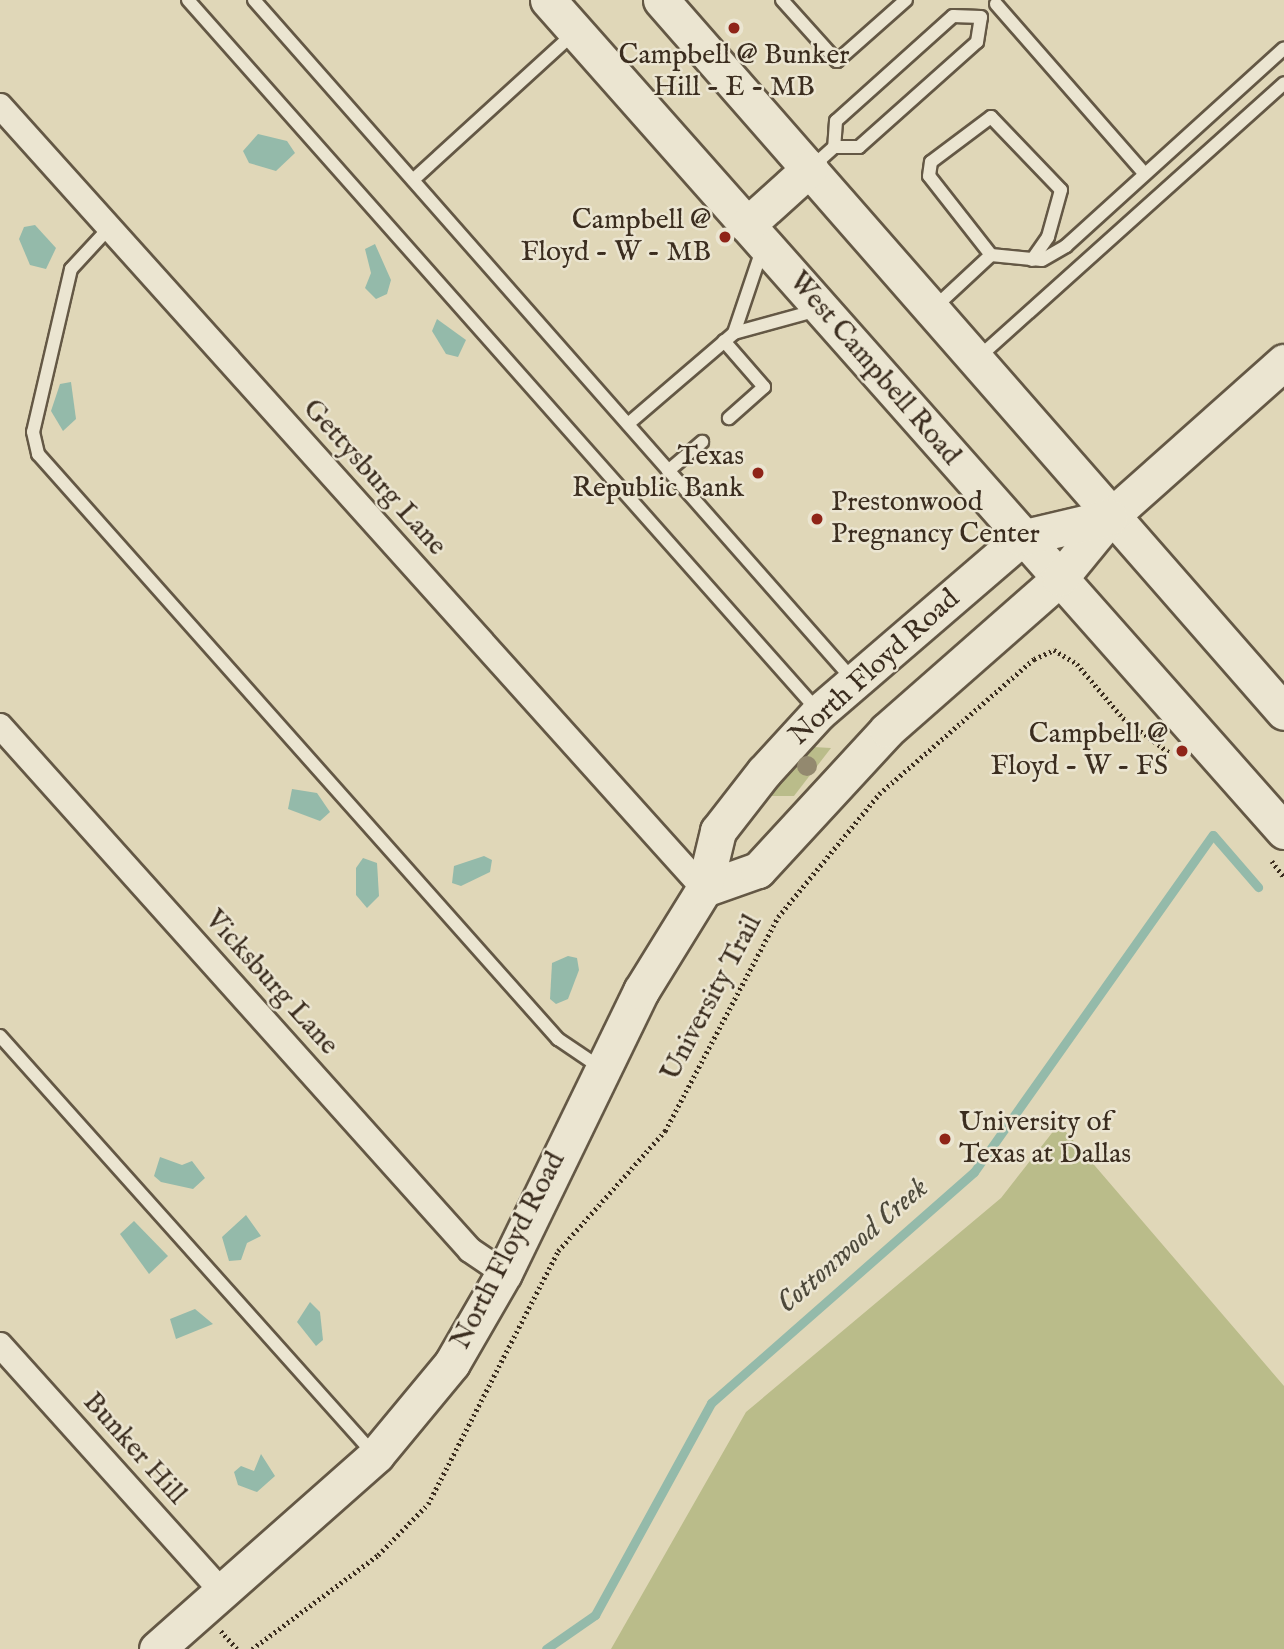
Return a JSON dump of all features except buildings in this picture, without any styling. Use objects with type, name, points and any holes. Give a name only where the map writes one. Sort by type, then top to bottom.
[{"type":"street","name":"West Campbell Road","points":[[548,0],[1059,578],[1276,844]]},
{"type":"street","points":[[661,0],[822,158],[934,307],[979,357],[1110,517],[1284,712]]},
{"type":"street","name":"Gettysburg Lane","points":[[0,106],[705,889]]},
{"type":"street","points":[[756,234],[822,158]]},
{"type":"street","name":"North Floyd Road","points":[[705,889],[758,870],[887,730],[1059,578],[1110,517],[1284,362]]},
{"type":"street","name":"North Floyd Road","points":[[157,1649],[376,1455],[452,1363],[504,1273],[601,1068],[705,889],[718,831],[820,712],[1021,538],[1110,517]]},
{"type":"street","name":"Vicksburg Lane","points":[[0,726],[470,1250],[504,1273]]},
{"type":"street","name":"Bunker Hill","points":[[0,1345],[223,1593]]},
{"type":"lane","points":[[188,0],[820,712]]},
{"type":"lane","points":[[254,0],[855,682]]},
{"type":"lane","points":[[782,0],[837,61],[906,0]]},
{"type":"lane","points":[[822,158],[859,147],[918,95],[976,42],[981,17],[998,2],[1145,174]]},
{"type":"lane","points":[[822,158],[836,121],[953,16],[981,17]]},
{"type":"lane","points":[[413,180],[576,31]]},
{"type":"lane","points":[[1032,260],[1048,237],[1061,190],[991,117],[931,162],[929,176],[991,255],[1032,260],[1066,246],[1284,48]]},
{"type":"lane","points":[[979,357],[1284,83]]},
{"type":"lane","points":[[109,228],[71,269],[33,432],[38,454],[558,1039],[601,1068]]},
{"type":"lane","points":[[734,332],[756,234]]},
{"type":"lane","points":[[934,307],[991,255]]},
{"type":"lane","points":[[628,425],[734,332],[821,309]]},
{"type":"lane","points":[[724,341],[764,387],[729,418]]},
{"type":"lane","points":[[668,471],[702,442]]},
{"type":"lane","points":[[0,1036],[376,1455]]},
{"type":"path","name":"University Trail","points":[[252,1649],[378,1555],[428,1504],[558,1251],[665,1131],[778,917],[879,794],[1034,659],[1054,650],[1077,664],[1123,718],[1176,757]]},
{"type":"path","points":[[1276,844],[1284,877]]},
{"type":"path","points":[[220,1630],[237,1649]]},
{"type":"shaded area","points":[[258,134],[287,141],[295,153],[276,171],[249,163],[243,151]]},
{"type":"shaded area","points":[[35,225],[56,248],[46,269],[30,265],[19,239],[24,227]]},
{"type":"shaded area","points":[[375,244],[391,280],[387,294],[376,299],[365,288],[371,273],[365,249]]},
{"type":"shaded area","points":[[437,319],[466,340],[458,357],[446,354],[432,331]]},
{"type":"shaded area","points":[[71,382],[76,419],[63,431],[51,411],[60,384]]},
{"type":"shaded area","points":[[813,747],[831,748],[794,796],[769,796]]},
{"type":"shaded area","points":[[292,789],[317,793],[330,812],[320,821],[288,809]]},
{"type":"shaded area","points":[[484,856],[492,860],[490,872],[461,886],[452,883],[454,866]]},
{"type":"shaded area","points":[[363,858],[377,863],[379,896],[367,908],[356,895],[356,868]]},
{"type":"shaded area","points":[[568,956],[577,958],[579,970],[568,999],[556,1004],[550,999],[552,963]]},
{"type":"shaded area","points":[[1059,1124],[1284,1386],[1284,1649],[611,1649],[746,1412],[1001,1198]]},
{"type":"shaded area","points":[[160,1157],[182,1165],[192,1161],[205,1178],[193,1189],[161,1182],[154,1176]]},
{"type":"shaded area","points":[[246,1215],[261,1236],[247,1243],[241,1260],[229,1261],[222,1237]]},
{"type":"shaded area","points":[[134,1221],[168,1256],[149,1274],[120,1234]]},
{"type":"shaded area","points":[[310,1302],[320,1312],[323,1340],[316,1346],[297,1322]]},
{"type":"shaded area","points":[[195,1309],[213,1324],[176,1339],[170,1319]]},
{"type":"shaded area","points":[[261,1454],[275,1476],[257,1492],[238,1485],[234,1472],[241,1466],[254,1471]]},
{"type":"waterway","name":"Cottonwood Creek","points":[[546,1649],[595,1615],[711,1403],[974,1172],[1213,835],[1258,887]]},
{"type":"place","name":"Campbell @ Bunker Hill - E - MB","points":[[734,28]]},
{"type":"place","name":"Campbell @ Floyd - W - MB","points":[[725,237]]},
{"type":"place","name":"Texas Republic Bank","points":[[758,473]]},
{"type":"place","name":"Prestonwood Pregnancy Center","points":[[817,519]]},
{"type":"place","name":"Campbell @ Floyd - W - FS","points":[[1182,751]]},
{"type":"place","name":"University of Texas at Dallas","points":[[945,1139]]}]
